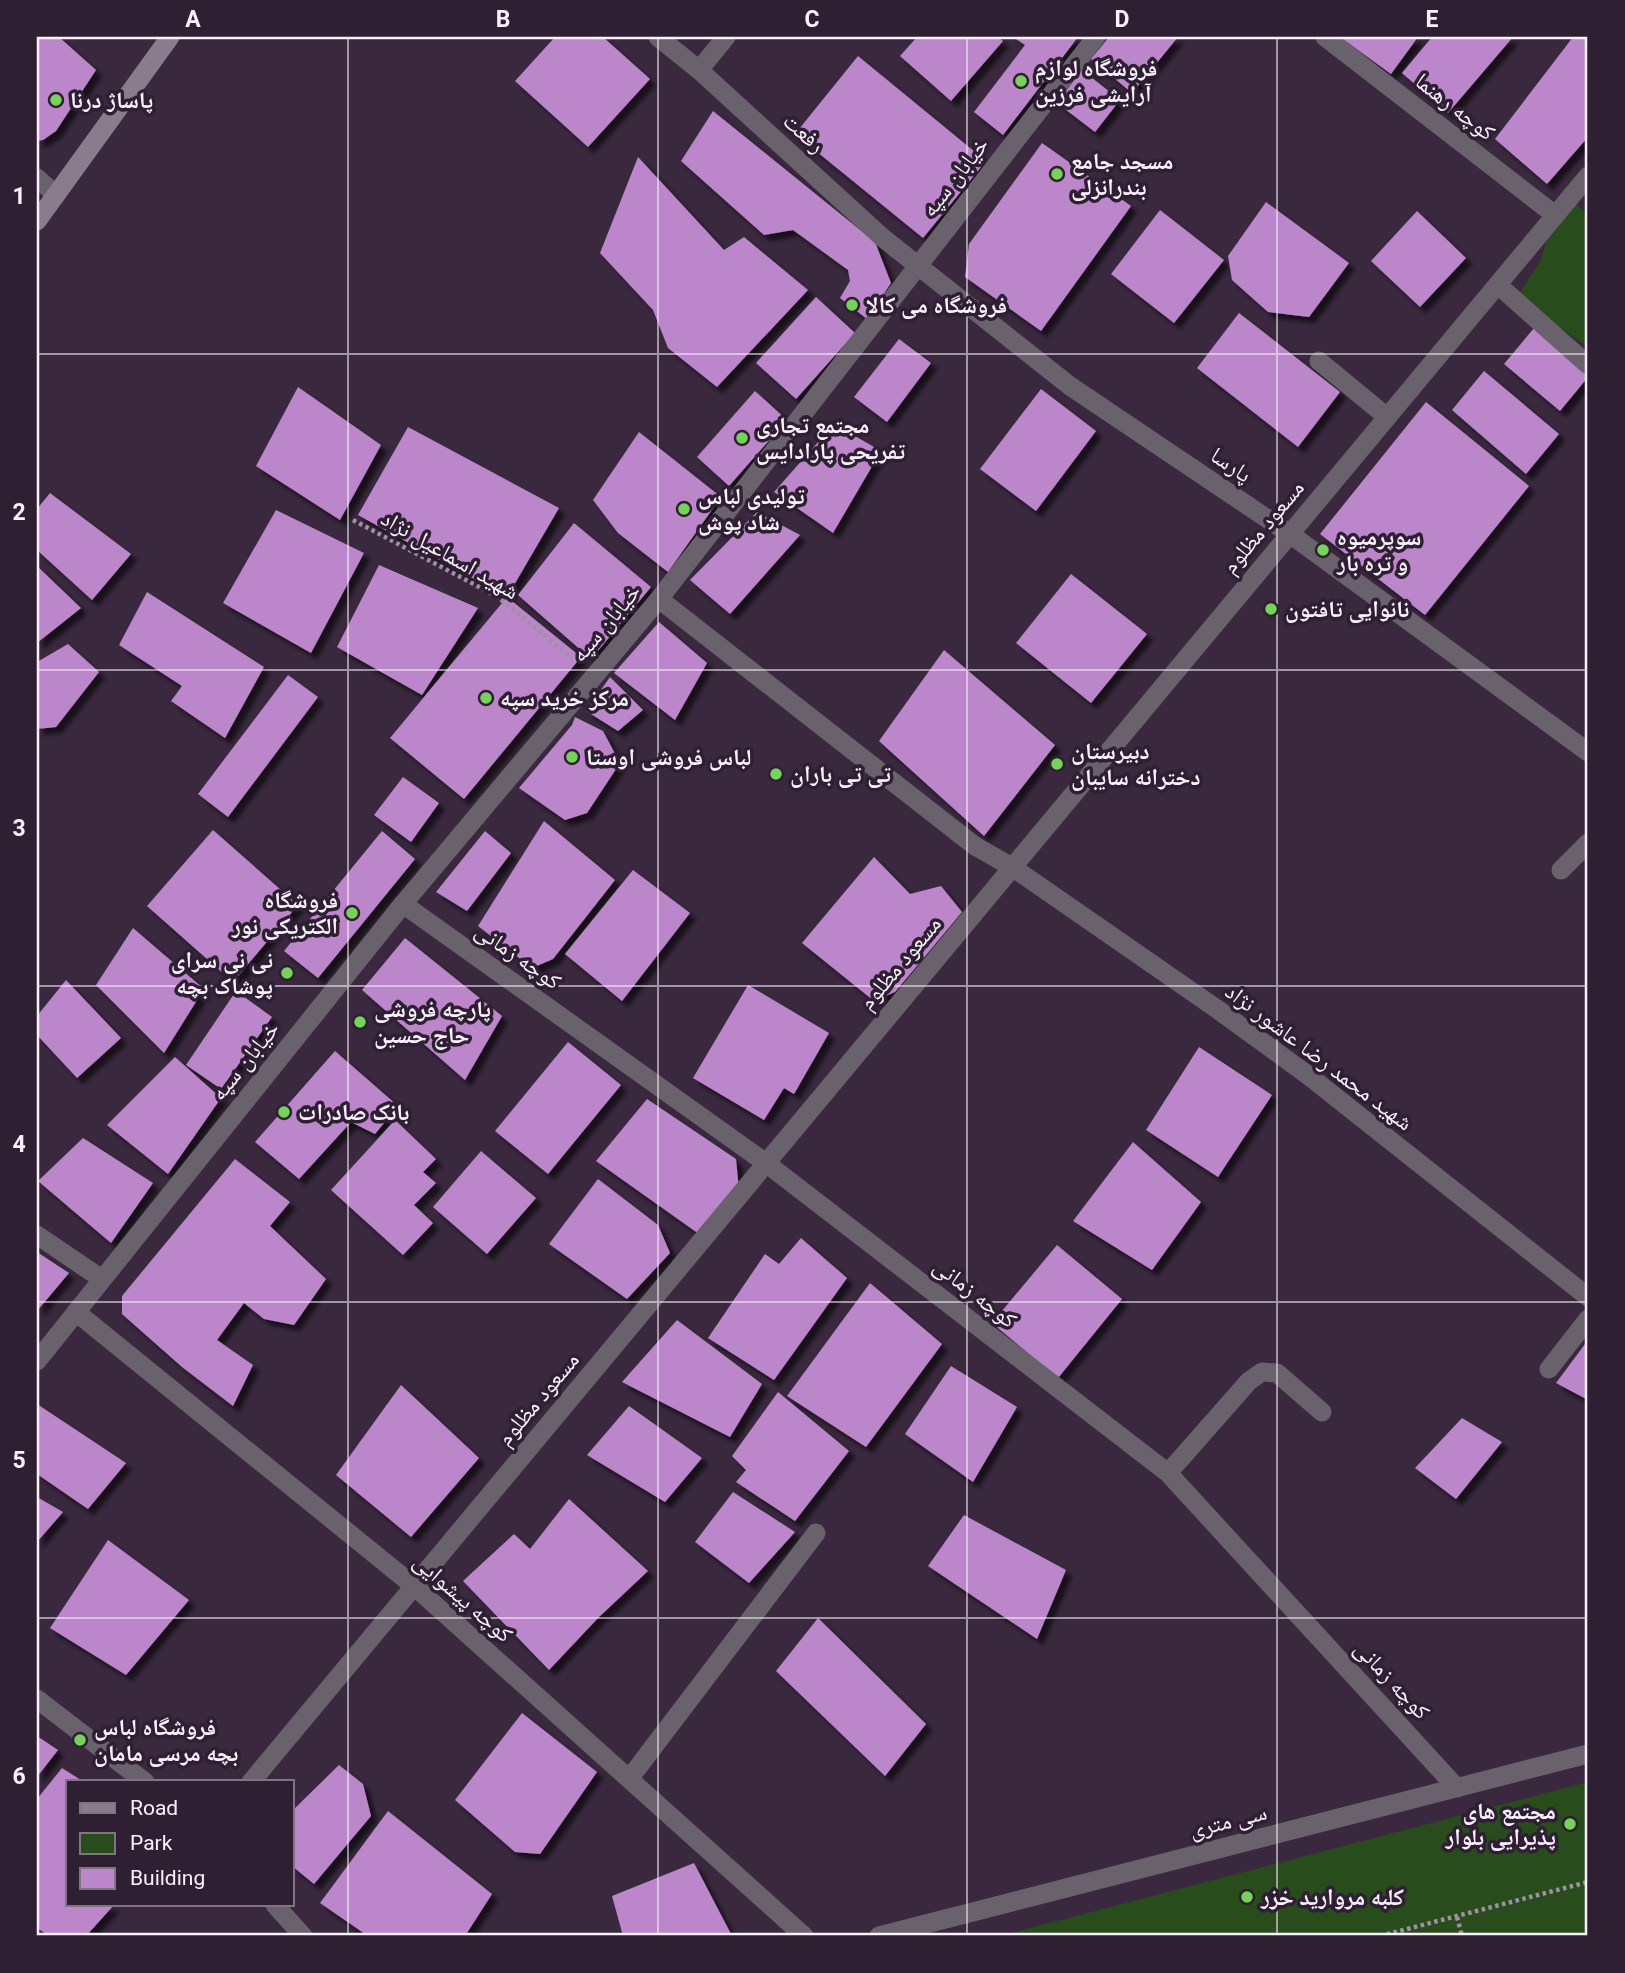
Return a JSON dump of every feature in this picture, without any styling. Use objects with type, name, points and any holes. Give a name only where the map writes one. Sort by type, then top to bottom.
[{"type":"main road","points":[[37,221],[170,37]]},
{"type":"street","name":"رفعت","points":[[658,37],[699,70],[883,238],[918,265]]},
{"type":"street","points":[[699,70],[726,37]]},
{"type":"street","name":"خیابان سپه","points":[[37,1361],[402,904],[659,599],[1096,37]]},
{"type":"street","name":"کوچه رهنما","points":[[1325,37],[1555,215]]},
{"type":"street","points":[[37,178],[56,195]]},
{"type":"street","name":"مسعود مظلوم","points":[[253,1780],[1555,215],[1586,183]]},
{"type":"street","name":"پارسا","points":[[918,265],[1070,386],[1290,534],[1588,752]]},
{"type":"street","points":[[1498,285],[1588,365]]},
{"type":"street","points":[[1320,361],[1387,417]]},
{"type":"street","name":"شهید محمد رضا عاشور نژاد","points":[[659,599],[975,846],[1012,867],[1309,1076],[1588,1297]]},
{"type":"street","points":[[1561,870],[1588,843]]},
{"type":"street","name":"کوچه زمانی","points":[[402,904],[766,1163],[1168,1473],[1457,1788]]},
{"type":"street","points":[[37,1235],[102,1279]]},
{"type":"street","name":"کوچه پیشوایی","points":[[76,1312],[414,1586],[804,1936]]},
{"type":"street","points":[[1549,1369],[1588,1319]]},
{"type":"street","points":[[1168,1473],[1249,1381],[1262,1372],[1278,1373],[1322,1412]]},
{"type":"street","points":[[629,1780],[816,1533]]},
{"type":"street","points":[[37,1699],[142,1780]]},
{"type":"street","name":"سی متری","points":[[879,1936],[1588,1754]]},
{"type":"street","points":[[276,1906],[303,1936]]},
{"type":"path","name":"شهید اسماعیل نژاد","points":[[353,520],[498,597],[594,676]]},
{"type":"path","points":[[1380,1936],[1588,1882]]},
{"type":"path","points":[[1457,1917],[1462,1936]]},
{"type":"green space","points":[[1576,204],[1588,215],[1588,347],[1517,297],[1541,260],[1548,235]]},
{"type":"green space","points":[[1588,1782],[1588,1936],[1000,1936]]},
{"type":"building","name":"پاساژ درنا","points":[[37,37],[59,37],[96,70],[56,131],[37,141]]},
{"type":"building","points":[[555,37],[603,37],[650,79],[588,147],[515,81]]},
{"type":"building","points":[[917,37],[998,37],[1003,41],[951,101],[900,56]]},
{"type":"building","points":[[1013,37],[1078,37],[1003,135],[974,112],[1025,45]]},
{"type":"building","points":[[1109,37],[1178,37],[1132,93],[1091,59]]},
{"type":"building","points":[[1340,37],[1418,37],[1391,74]]},
{"type":"building","points":[[1432,37],[1513,37],[1448,113],[1402,73]]},
{"type":"building","points":[[1573,37],[1588,37],[1588,137],[1547,184],[1495,139]]},
{"type":"building","points":[[858,56],[986,161],[923,238],[795,134]]},
{"type":"building","points":[[1082,70],[1120,100],[1095,132],[1057,103]]},
{"type":"building","points":[[713,111],[875,242],[891,283],[867,319],[840,298],[850,281],[848,270],[793,230],[764,235],[681,161]]},
{"type":"building","points":[[1042,143],[1131,206],[1041,331],[965,277],[969,244]]},
{"type":"building","points":[[638,157],[724,250],[744,237],[808,290],[717,387],[668,348],[653,310],[600,253]]},
{"type":"building","points":[[1266,202],[1349,263],[1309,317],[1268,312],[1232,280],[1228,256]]},
{"type":"building","points":[[1160,210],[1224,260],[1174,323],[1111,274]]},
{"type":"building","points":[[1417,211],[1466,258],[1420,307],[1371,261]]},
{"type":"building","points":[[816,297],[855,333],[796,399],[756,363]]},
{"type":"building","points":[[1239,313],[1340,392],[1298,447],[1197,368]]},
{"type":"building","points":[[1534,328],[1588,374],[1560,411],[1504,364]]},
{"type":"building","points":[[899,339],[931,363],[887,422],[854,397]]},
{"type":"building","points":[[1484,371],[1559,434],[1526,474],[1452,410]]},
{"type":"building","points":[[298,387],[381,445],[340,520],[256,466]]},
{"type":"building","points":[[1041,389],[1096,431],[1036,511],[980,469]]},
{"type":"building","name":"مجتمع تجاری تفریحی پارادایس","points":[[755,391],[787,420],[729,486],[697,457]]},
{"type":"building","points":[[1426,402],[1529,486],[1425,615],[1320,534]]},
{"type":"building","points":[[834,424],[881,451],[833,533],[774,492]]},
{"type":"building","points":[[408,427],[559,508],[507,597],[358,515]]},
{"type":"building","points":[[639,432],[721,497],[668,572],[618,533],[593,500]]},
{"type":"building","points":[[50,493],[131,554],[92,600],[37,550],[37,509]]},
{"type":"building","points":[[276,510],[364,553],[311,653],[223,603]]},
{"type":"building","points":[[757,512],[800,535],[730,614],[690,580]]},
{"type":"building","points":[[574,523],[651,587],[591,659],[518,595]]},
{"type":"building","points":[[379,565],[478,608],[422,695],[337,647]]},
{"type":"building","points":[[37,566],[81,608],[37,643]]},
{"type":"building","points":[[1071,574],[1147,634],[1091,703],[1016,643]]},
{"type":"building","points":[[147,592],[264,667],[225,738],[171,701],[182,686],[119,645]]},
{"type":"building","name":"مرکز خرید سپه","points":[[507,597],[581,657],[464,799],[390,738]]},
{"type":"building","points":[[659,622],[707,663],[675,720],[614,673]]},
{"type":"building","points":[[68,644],[99,672],[56,727],[37,729],[37,662]]},
{"type":"building","points":[[944,650],[1055,745],[984,836],[879,741]]},
{"type":"building","points":[[288,675],[318,697],[228,817],[198,794]]},
{"type":"building","points":[[610,677],[643,710],[618,731],[586,711]]},
{"type":"building","points":[[575,717],[603,731],[620,763],[587,813],[565,820],[519,788],[572,725]]},
{"type":"building","points":[[403,777],[439,803],[411,842],[374,815]]},
{"type":"building","points":[[544,821],[615,880],[553,959],[532,968],[478,926]]},
{"type":"building","points":[[213,830],[298,905],[233,982],[147,906]]},
{"type":"building","points":[[382,831],[415,859],[318,978],[284,951]]},
{"type":"building","points":[[485,831],[511,853],[467,911],[436,892]]},
{"type":"building","points":[[874,857],[910,894],[941,886],[962,912],[895,992],[874,1001],[802,943]]},
{"type":"building","points":[[633,870],[690,913],[622,1001],[565,954]]},
{"type":"building","points":[[133,928],[204,989],[164,1053],[96,985]]},
{"type":"building","points":[[405,938],[502,1016],[465,1080],[362,990]]},
{"type":"building","points":[[66,980],[121,1038],[77,1078],[37,1035],[37,1016]]},
{"type":"building","points":[[748,985],[829,1033],[794,1094],[784,1088],[764,1120],[693,1078]]},
{"type":"building","points":[[236,991],[272,1017],[221,1089],[186,1065]]},
{"type":"building","points":[[568,1042],[621,1085],[548,1174],[495,1131]]},
{"type":"building","points":[[1199,1047],[1272,1095],[1218,1177],[1146,1130]]},
{"type":"building","points":[[335,1051],[398,1106],[375,1134],[351,1122],[299,1179],[255,1142]]},
{"type":"building","points":[[175,1057],[221,1098],[168,1174],[107,1125]]},
{"type":"building","points":[[647,1099],[736,1159],[739,1190],[699,1234],[596,1161]]},
{"type":"building","points":[[395,1120],[436,1159],[423,1172],[436,1183],[414,1205],[433,1223],[403,1255],[331,1190]]},
{"type":"building","points":[[83,1138],[153,1183],[111,1243],[38,1181]]},
{"type":"building","points":[[1133,1142],[1201,1202],[1152,1270],[1073,1221]]},
{"type":"building","points":[[481,1151],[536,1198],[487,1254],[433,1207]]},
{"type":"building","points":[[235,1159],[290,1202],[270,1226],[326,1279],[294,1325],[264,1319],[244,1303],[217,1340],[253,1365],[233,1406],[182,1367],[122,1314],[122,1296]]},
{"type":"building","points":[[598,1179],[658,1225],[670,1253],[627,1299],[549,1244]]},
{"type":"building","points":[[801,1238],[847,1278],[774,1380],[708,1338],[765,1254],[779,1264]]},
{"type":"building","points":[[1057,1245],[1122,1299],[1058,1378],[992,1323]]},
{"type":"building","points":[[37,1252],[69,1273],[37,1311]]},
{"type":"building","points":[[870,1283],[942,1344],[866,1447],[787,1396]]},
{"type":"building","points":[[677,1320],[762,1384],[730,1437],[622,1382]]},
{"type":"building","points":[[1588,1340],[1588,1400],[1556,1383]]},
{"type":"building","points":[[951,1366],[1017,1407],[973,1482],[905,1434]]},
{"type":"building","points":[[401,1385],[479,1458],[411,1537],[336,1475]]},
{"type":"building","points":[[778,1392],[849,1451],[795,1521],[736,1482],[746,1470],[732,1456]]},
{"type":"building","points":[[37,1404],[126,1463],[88,1509],[37,1474]]},
{"type":"building","points":[[629,1406],[702,1458],[665,1502],[587,1455]]},
{"type":"building","points":[[1462,1418],[1502,1442],[1456,1499],[1415,1468]]},
{"type":"building","points":[[733,1492],[795,1532],[749,1583],[695,1542]]},
{"type":"building","points":[[37,1497],[63,1512],[37,1542]]},
{"type":"building","points":[[569,1499],[648,1571],[599,1617],[549,1670],[463,1581],[514,1534],[530,1549]]},
{"type":"building","points":[[964,1515],[1066,1570],[1037,1639],[928,1566]]},
{"type":"building","points":[[108,1540],[189,1600],[126,1675],[50,1628]]},
{"type":"building","points":[[818,1618],[926,1724],[885,1776],[776,1671]]},
{"type":"building","points":[[522,1713],[597,1772],[540,1854],[515,1852],[455,1800]]},
{"type":"building","points":[[37,1736],[58,1750],[37,1777]]},
{"type":"building","points":[[339,1765],[363,1784],[371,1816],[314,1884],[294,1868],[294,1809]]},
{"type":"building","points":[[62,1768],[81,1780],[66,1780],[66,1906],[113,1906],[86,1936],[49,1936],[37,1928],[37,1799]]},
{"type":"building","points":[[388,1811],[492,1894],[465,1936],[368,1936],[320,1903]]},
{"type":"building","points":[[694,1863],[732,1936],[623,1936],[612,1896]]},
{"type":"place","name":"فروشگاه لوازم آرایشی فرزین","points":[[1021,81]]},
{"type":"place","name":"پاساژ درنا","points":[[56,100]]},
{"type":"place","name":"مسجد جامع بندرانزلی","points":[[1057,174]]},
{"type":"place","name":"فروشگاه می کالا","points":[[852,305]]},
{"type":"place","name":"مجتمع تجاری تفریحی پارادایس","points":[[742,438]]},
{"type":"place","name":"تولیدی لباس شاد پوش","points":[[684,509]]},
{"type":"place","name":"سوپرمیوه و تره بار","points":[[1323,550]]},
{"type":"place","name":"نانوایی تافتون","points":[[1271,609]]},
{"type":"place","name":"مرکز خرید سپه","points":[[486,698]]},
{"type":"place","name":"لباس فروشی اوستا","points":[[572,757]]},
{"type":"place","name":"دبیرستان دخترانه سایبان","points":[[1057,764]]},
{"type":"place","name":"تی تی باران","points":[[776,774]]},
{"type":"place","name":"فروشگاه الکتریکی نور","points":[[352,913]]},
{"type":"place","name":"نی نی سرای پوشاک بچه","points":[[287,973]]},
{"type":"place","name":"پارچه فروشی حاج حسین","points":[[360,1022]]},
{"type":"place","name":"بانک صادرات","points":[[284,1112]]},
{"type":"place","name":"فروشگاه لباس بچه مرسی مامان","points":[[80,1740]]},
{"type":"place","name":"مجتمع های پذیرایی بلوار","points":[[1570,1824]]},
{"type":"place","name":"کلبه مروارید خزر","points":[[1247,1897]]}]
